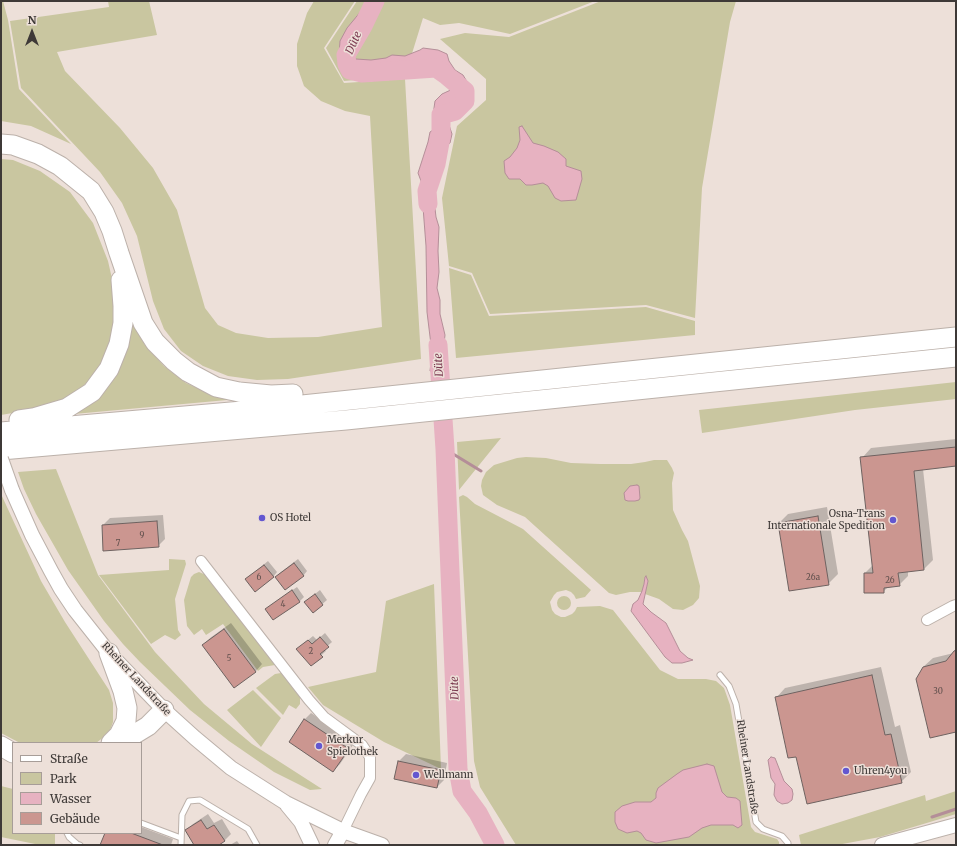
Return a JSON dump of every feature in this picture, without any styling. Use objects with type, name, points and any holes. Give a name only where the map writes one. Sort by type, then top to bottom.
[{"type":"highway","points":[[1,144],[13,145],[38,154],[60,166],[91,191],[104,212],[112,231],[143,323],[155,342],[174,361],[188,372],[216,387],[240,392],[271,395],[320,393],[342,400]]},
{"type":"highway","points":[[1,422],[33,418],[67,408],[92,392],[109,369],[119,344],[123,323],[119,253]]},
{"type":"highway","points":[[1,432],[254,410],[956,337]]},
{"type":"highway","points":[[1,450],[424,412],[956,357]]},
{"type":"highway","points":[[1,460],[82,452],[91,443]]},
{"type":"highway","points":[[109,653],[127,708],[126,721],[119,735],[112,742]]},
{"type":"highway","points":[[122,742],[148,726],[164,710]]},
{"type":"highway","points":[[1,746],[12,752]]},
{"type":"street","name":"Rheiner Landstraße","points":[[1,460],[12,490],[32,534],[61,589],[75,610],[109,653],[164,710],[231,768],[286,803],[344,831],[382,845]]},
{"type":"street","points":[[201,561],[309,700],[324,717],[362,745],[370,757],[370,778],[344,831],[335,845]]},
{"type":"street","points":[[927,620],[956,605]]},
{"type":"street","points":[[286,803],[301,822],[312,845]]},
{"type":"street","points":[[882,845],[956,825]]},
{"type":"lane","name":"Rheiner Landstraße","points":[[720,675],[729,686],[736,704],[756,822],[763,829],[782,836],[788,845]]},
{"type":"lane","points":[[181,845],[182,814],[189,801],[200,800],[248,829],[257,845]]},
{"type":"lane","points":[[142,823],[181,838]]},
{"type":"lane","points":[[68,834],[69,837],[80,845]]},
{"type":"green space","points":[[1,1],[3,1],[8,20],[19,89],[71,144],[31,126],[1,121]]},
{"type":"green space","points":[[108,1],[149,1],[157,35],[57,52],[65,71],[120,128],[153,168],[177,210],[205,308],[218,325],[236,333],[268,338],[318,337],[382,327],[370,116],[345,111],[321,101],[304,86],[297,66],[297,44],[307,13],[314,1],[355,1],[324,48],[344,83],[405,79],[421,359],[288,379],[257,380],[228,376],[203,366],[181,351],[164,329],[153,301],[137,236],[122,203],[100,172],[21,88],[10,21],[109,7]]},
{"type":"green space","points":[[357,1],[595,1],[510,34],[459,23],[440,25],[423,18],[405,76],[344,81],[326,48]]},
{"type":"green space","points":[[601,1],[736,1],[730,22],[702,188],[695,318],[646,305],[490,314],[472,273],[449,266],[442,198],[457,126],[486,100],[486,79],[440,39],[465,33],[509,37]]},
{"type":"green space","points":[[1,159],[13,160],[40,171],[70,192],[93,223],[108,261],[115,292],[120,295],[107,358],[94,377],[72,395],[55,403],[35,409],[1,415]]},
{"type":"green space","points":[[449,268],[471,275],[489,316],[646,307],[695,321],[695,335],[456,358]]},
{"type":"green space","points":[[130,317],[145,345],[164,366],[186,383],[212,395],[238,399],[74,414],[88,406],[99,396]]},
{"type":"green space","points":[[956,382],[956,399],[855,410],[702,433],[699,410]]},
{"type":"green space","points":[[501,438],[459,490],[457,442]]},
{"type":"green space","points":[[517,458],[546,458],[571,463],[600,464],[631,464],[654,460],[667,460],[674,473],[672,483],[673,510],[688,541],[700,586],[699,598],[693,605],[683,610],[673,609],[659,599],[645,594],[648,581],[645,578],[642,592],[630,592],[616,595],[609,593],[525,517],[497,505],[483,495],[481,486],[486,472],[494,465]]},
{"type":"green space","points":[[56,469],[98,575],[155,652],[204,704],[252,744],[322,789],[310,790],[274,772],[229,741],[190,710],[123,644],[104,621],[68,570],[36,514],[18,472]]},
{"type":"green space","points":[[1,494],[41,581],[65,622],[109,690],[113,703],[113,722],[109,733],[97,742],[18,742],[1,733]]},
{"type":"green space","points":[[463,495],[475,504],[523,529],[591,590],[585,597],[576,599],[571,592],[566,590],[557,592],[550,602],[552,610],[555,614],[565,617],[572,614],[577,607],[600,606],[613,610],[660,670],[678,679],[706,679],[716,681],[724,688],[730,705],[751,827],[755,832],[777,839],[779,845],[516,845],[480,787],[474,761],[459,497]]},
{"type":"green space","points":[[169,559],[185,560],[186,564],[175,599],[178,630],[181,635],[175,640],[165,635],[151,644],[99,575],[169,570]]},
{"type":"green space","points":[[199,572],[206,575],[275,665],[263,667],[258,671],[223,624],[206,635],[202,629],[194,635],[187,626],[184,600],[191,577]]},
{"type":"green space","points":[[434,584],[441,769],[384,742],[323,705],[308,687],[376,672],[386,601]]},
{"type":"green space","points":[[561,596],[567,596],[571,600],[571,606],[567,610],[561,610],[557,606],[557,600]]},
{"type":"green space","points":[[281,673],[300,697],[300,704],[296,709],[289,705],[283,715],[256,688],[275,674]]},
{"type":"green space","points":[[253,690],[281,718],[261,747],[227,710]]},
{"type":"green space","points":[[1,786],[12,789],[12,834],[55,834],[55,845],[40,845],[1,837]]},
{"type":"green space","points":[[956,791],[956,814],[880,837],[837,845],[801,845],[799,835],[925,795],[926,801]]},
{"type":"water","points":[[371,1],[381,1],[379,9],[369,17],[353,37],[349,55],[356,59],[371,60],[386,58],[392,55],[405,56],[423,48],[438,50],[447,54],[449,61],[455,70],[463,75],[469,85],[467,96],[462,101],[454,102],[447,106],[444,120],[449,125],[452,134],[450,143],[437,151],[430,177],[431,193],[434,200],[439,227],[439,272],[437,288],[440,300],[440,314],[445,335],[443,353],[444,369],[430,371],[432,353],[427,312],[426,246],[421,181],[418,173],[430,132],[433,130],[435,101],[442,94],[455,88],[456,83],[440,72],[419,65],[389,69],[353,68],[345,66],[339,56],[340,41],[347,28],[362,10],[372,3]]},
{"type":"water","points":[[522,126],[533,143],[558,152],[566,159],[566,166],[581,171],[582,179],[576,200],[561,201],[555,198],[548,186],[543,183],[526,185],[520,179],[509,179],[505,173],[504,161],[510,157],[517,148],[520,140],[519,127]]},
{"type":"water","points":[[630,486],[639,486],[639,500],[625,500],[624,493]]},
{"type":"water","points":[[646,576],[648,581],[643,604],[666,623],[680,651],[688,658],[693,660],[682,663],[672,663],[665,657],[631,611],[633,604],[638,600],[642,591]]},
{"type":"water","points":[[771,757],[775,758],[784,781],[792,789],[792,800],[788,803],[782,804],[777,801],[774,795],[775,784],[771,778],[768,760]]},
{"type":"water","points":[[707,764],[714,766],[722,792],[727,797],[736,798],[740,801],[742,825],[738,828],[733,825],[711,825],[702,828],[689,837],[656,843],[646,840],[641,833],[637,831],[627,833],[618,829],[615,822],[615,812],[622,806],[635,802],[651,802],[656,798],[658,788],[677,774],[683,770]]},
{"type":"building","name":"Osna-Trans Internationale Spedition","points":[[956,447],[956,466],[914,471],[924,570],[898,573],[900,586],[884,588],[884,593],[864,593],[864,573],[873,573],[860,457]]},
{"type":"building","points":[[818,516],[829,585],[789,591],[778,523]]},
{"type":"building","points":[[157,521],[159,547],[103,551],[102,525]]},
{"type":"building","points":[[294,563],[304,576],[285,590],[275,577]]},
{"type":"building","points":[[264,565],[274,577],[255,592],[245,579]]},
{"type":"building","points":[[292,590],[300,602],[273,620],[265,609]]},
{"type":"building","points":[[315,594],[323,605],[313,613],[304,602]]},
{"type":"building","points":[[224,629],[256,672],[234,688],[202,645]]},
{"type":"building","points":[[320,637],[329,647],[320,654],[323,657],[311,666],[296,649],[308,640],[312,644]]},
{"type":"building","points":[[956,650],[956,732],[930,738],[916,679],[923,667],[946,661]]},
{"type":"building","points":[[872,675],[885,735],[891,734],[902,783],[807,804],[796,757],[788,758],[775,697]]},
{"type":"building","name":"Merkur Spielothek","points":[[304,719],[349,749],[333,772],[289,742]]},
{"type":"building","points":[[398,761],[441,770],[437,788],[394,779]]},
{"type":"building","points":[[201,820],[207,829],[214,825],[225,841],[219,845],[194,845],[185,830]]},
{"type":"building","points":[[105,834],[134,834],[163,845],[100,845]]},
{"type":"waterway","name":"Düte","points":[[375,1],[363,26],[346,55],[347,64],[350,70],[362,73],[436,68],[465,91],[465,101],[455,111],[441,115],[441,137],[436,164],[427,191],[428,204]]},
{"type":"waterway","name":"Düte","points":[[438,345],[445,449],[458,769],[462,791],[478,813],[495,845]]},
{"type":"waterway","points":[[445,449],[481,471]]},
{"type":"waterway","points":[[932,817],[956,809]]},
{"type":"place","name":"OS Hotel","points":[[262,518]]},
{"type":"place","name":"Osna-Trans Internationale Spedition","points":[[893,520]]},
{"type":"place","name":"Merkur Spielothek","points":[[319,746]]},
{"type":"place","name":"Uhren4you","points":[[846,771]]},
{"type":"place","name":"Wellmann","points":[[416,775]]}]
